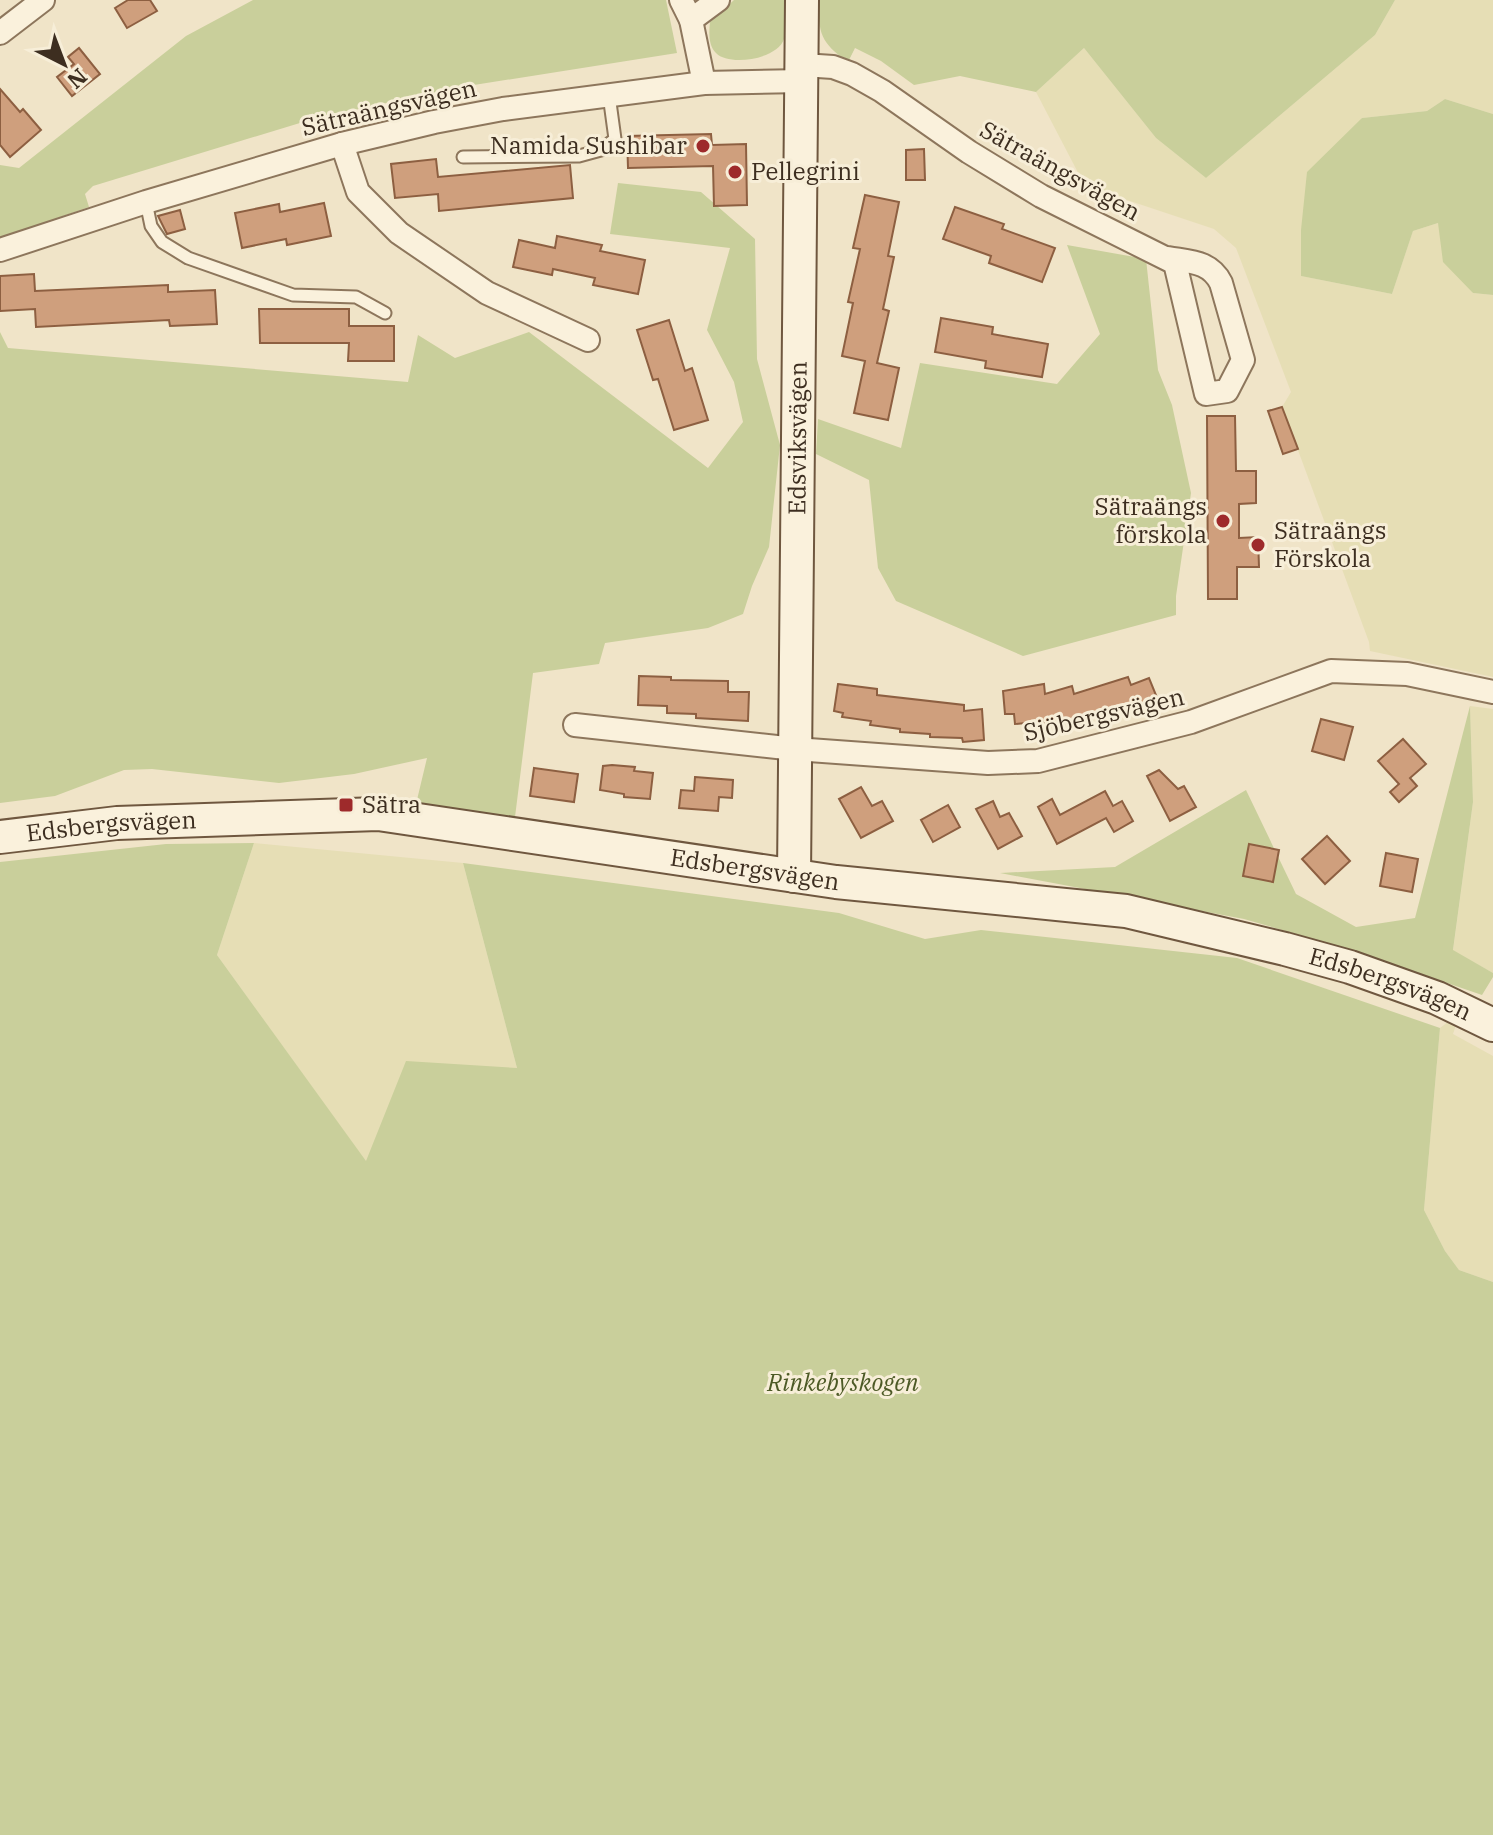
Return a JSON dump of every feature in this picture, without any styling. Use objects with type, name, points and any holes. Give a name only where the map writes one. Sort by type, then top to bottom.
[{"type":"main road","name":"Edsviksvägen","points":[[794,876],[802,0]]},
{"type":"main road","name":"Edsbergsvägen","points":[[0,837],[117,823],[378,814],[794,876],[1126,911],[1350,967],[1437,998],[1493,1025]]},
{"type":"street","points":[[0,33],[43,0]]},
{"type":"street","points":[[704,83],[686,10],[718,0]]},
{"type":"street","name":"Sätraängsvägen","points":[[0,250],[146,202],[342,144],[434,122],[503,109],[833,67],[882,91],[969,152],[1041,196],[1175,263],[1206,394],[1227,391],[1243,360],[1221,283],[1208,266],[1168,258]]},
{"type":"street","points":[[342,144],[358,192],[399,233],[487,293],[588,340]]},
{"type":"street","name":"Sjöbergsvägen","points":[[575,725],[795,749],[988,763],[1038,761],[1191,722],[1331,671],[1407,674],[1493,692]]},
{"type":"lane","points":[[463,157],[579,156],[601,150],[615,139],[609,95]]},
{"type":"lane","points":[[146,202],[151,226],[162,242],[188,258],[293,295],[356,297],[385,313]]},
{"type":"shaded area","points":[[1395,0],[1493,0],[1493,114],[1445,99],[1427,111],[1362,118],[1301,230],[1301,276],[1392,294],[1413,231],[1438,223],[1473,293],[1493,295],[1493,677],[1370,651],[1282,407],[1291,392],[1236,248],[1214,229],[1085,186],[1036,92],[1084,48],[1156,138],[1206,178],[1375,35]]},
{"type":"shaded area","points":[[1470,706],[1493,709],[1493,973],[1453,951],[1473,802]]},
{"type":"shaded area","points":[[254,843],[463,863],[517,1068],[366,1162],[217,955]]},
{"type":"shaded area","points":[[1448,1022],[1456,1025],[1453,1034],[1493,1056],[1493,1282],[1459,1270],[1445,1251],[1424,1210],[1440,1028]]},
{"type":"green space","points":[[253,0],[666,0],[677,53],[455,88],[313,119],[93,186],[85,194],[89,207],[0,238],[0,165],[19,168],[186,36]]},
{"type":"green space","points":[[734,0],[784,0],[785,35],[780,46],[763,56],[742,60],[722,57],[713,50],[710,22]]},
{"type":"green space","points":[[818,0],[1395,0],[1375,35],[1206,178],[1156,138],[1084,48],[1036,92],[960,76],[914,85],[881,61],[855,48],[848,62],[839,55],[823,36]]},
{"type":"green space","points":[[1445,99],[1493,114],[1493,295],[1473,293],[1443,262],[1438,223],[1413,231],[1392,294],[1301,276],[1301,230],[1307,172],[1362,118],[1427,111]]},
{"type":"green space","points":[[618,183],[701,192],[755,239],[757,359],[780,445],[769,547],[743,614],[708,628],[605,643],[599,664],[533,673],[515,817],[416,804],[427,758],[354,774],[279,783],[152,769],[124,770],[55,796],[0,803],[0,332],[8,348],[408,382],[418,335],[455,358],[529,332],[708,468],[743,422],[734,382],[707,330],[730,248],[610,234]]},
{"type":"green space","points":[[1067,245],[1146,259],[1158,370],[1172,405],[1191,493],[1176,615],[1023,656],[896,601],[878,568],[869,480],[816,454],[818,419],[901,448],[920,363],[1057,384],[1100,334]]},
{"type":"green space","points":[[1470,706],[1473,802],[1453,950],[1493,973],[1482,995],[1348,949],[1244,919],[1000,873],[1115,867],[1246,790],[1296,894],[1356,927],[1415,918]]},
{"type":"green space","name":"Rinkebyskogen","points":[[254,843],[217,955],[366,1161],[406,1061],[517,1068],[463,863],[839,913],[925,939],[981,930],[1237,958],[1440,1028],[1424,1210],[1445,1251],[1459,1270],[1493,1282],[1493,1835],[0,1835],[0,862],[166,844]]},
{"type":"building","points":[[128,0],[150,0],[157,11],[127,28],[115,8]]},
{"type":"building","points":[[79,48],[100,74],[72,96],[57,77],[74,64],[68,57]]},
{"type":"building","points":[[0,89],[41,130],[10,157],[0,145]]},
{"type":"building","points":[[711,134],[712,145],[746,144],[747,205],[714,206],[713,166],[628,168],[627,136]]},
{"type":"building","points":[[924,149],[925,180],[906,180],[906,150]]},
{"type":"building","points":[[436,159],[438,177],[570,165],[573,198],[439,211],[438,194],[395,198],[391,164]]},
{"type":"building","points":[[865,195],[899,202],[888,256],[894,257],[883,309],[889,311],[877,363],[899,368],[888,420],[854,413],[865,361],[842,356],[853,303],[848,302],[860,249],[853,248]]},
{"type":"building","points":[[324,203],[331,236],[287,245],[286,239],[242,248],[235,213],[279,204],[280,212]]},
{"type":"building","points":[[955,207],[1004,224],[1002,229],[1055,248],[1042,282],[989,263],[991,256],[943,239]]},
{"type":"building","points":[[180,210],[185,229],[167,234],[158,216]]},
{"type":"building","points":[[557,236],[602,245],[600,251],[645,260],[638,294],[593,285],[595,278],[553,269],[552,275],[513,267],[519,240],[555,248]]},
{"type":"building","points":[[34,274],[35,291],[168,285],[168,292],[215,290],[217,324],[170,326],[169,320],[36,327],[35,309],[0,311],[0,276]]},
{"type":"building","points":[[259,309],[349,309],[349,326],[394,326],[394,361],[348,361],[349,343],[260,343]]},
{"type":"building","points":[[941,318],[993,327],[992,334],[1048,344],[1042,377],[985,368],[986,361],[935,352]]},
{"type":"building","points":[[669,320],[685,371],[692,368],[708,420],[674,430],[658,379],[653,380],[637,330]]},
{"type":"building","points":[[1282,407],[1298,449],[1283,454],[1268,411]]},
{"type":"building","name":"Sätraängs förskola","points":[[1207,416],[1235,416],[1236,471],[1256,471],[1256,503],[1239,504],[1239,538],[1258,537],[1259,567],[1237,567],[1237,599],[1208,599]]},
{"type":"building","points":[[639,676],[728,681],[728,692],[749,692],[748,721],[696,718],[696,714],[667,713],[667,706],[638,705]]},
{"type":"building","points":[[1128,677],[1131,685],[1149,678],[1160,705],[1139,714],[1137,709],[1108,720],[1106,714],[1077,723],[1076,719],[1046,725],[1045,721],[1015,724],[1014,714],[1005,714],[1003,691],[1044,684],[1045,694],[1072,686],[1074,694]]},
{"type":"building","points":[[838,684],[877,689],[877,695],[964,705],[964,711],[982,709],[984,740],[963,742],[962,738],[930,737],[930,734],[900,732],[900,729],[870,725],[871,721],[842,717],[843,713],[834,711]]},
{"type":"building","points":[[1321,719],[1353,727],[1344,760],[1312,751]]},
{"type":"building","points":[[1403,739],[1426,764],[1410,778],[1417,786],[1399,802],[1390,792],[1399,784],[1378,761]]},
{"type":"building","points":[[603,766],[635,767],[634,771],[653,773],[650,799],[624,797],[624,794],[600,790]]},
{"type":"building","points":[[534,768],[578,774],[574,802],[530,796]]},
{"type":"building","points":[[1159,770],[1178,789],[1184,786],[1196,807],[1170,821],[1147,776]]},
{"type":"building","points":[[695,777],[733,780],[732,798],[719,797],[718,811],[679,808],[681,790],[694,791]]},
{"type":"building","points":[[861,787],[872,806],[882,801],[893,821],[861,838],[839,799]]},
{"type":"building","points":[[1105,791],[1113,806],[1122,801],[1133,821],[1114,832],[1106,818],[1057,844],[1038,807],[1052,799],[1060,815]]},
{"type":"building","points":[[993,801],[1000,817],[1009,813],[1022,836],[998,849],[976,809]]},
{"type":"building","points":[[948,805],[960,827],[933,842],[921,820]]},
{"type":"building","points":[[1327,836],[1350,861],[1325,884],[1302,859]]},
{"type":"building","points":[[1249,844],[1279,850],[1273,882],[1243,876]]},
{"type":"building","points":[[1386,853],[1418,859],[1412,892],[1380,886]]},
{"type":"place","name":"Namida Sushibar","points":[[703,146]]},
{"type":"place","name":"Pellegrini","points":[[735,172]]},
{"type":"place","name":"Sätraängs förskola","points":[[1223,521]]},
{"type":"place","name":"Sätraängs Förskola","points":[[1258,545]]},
{"type":"place","name":"Sätra","points":[[346,805]]}]
